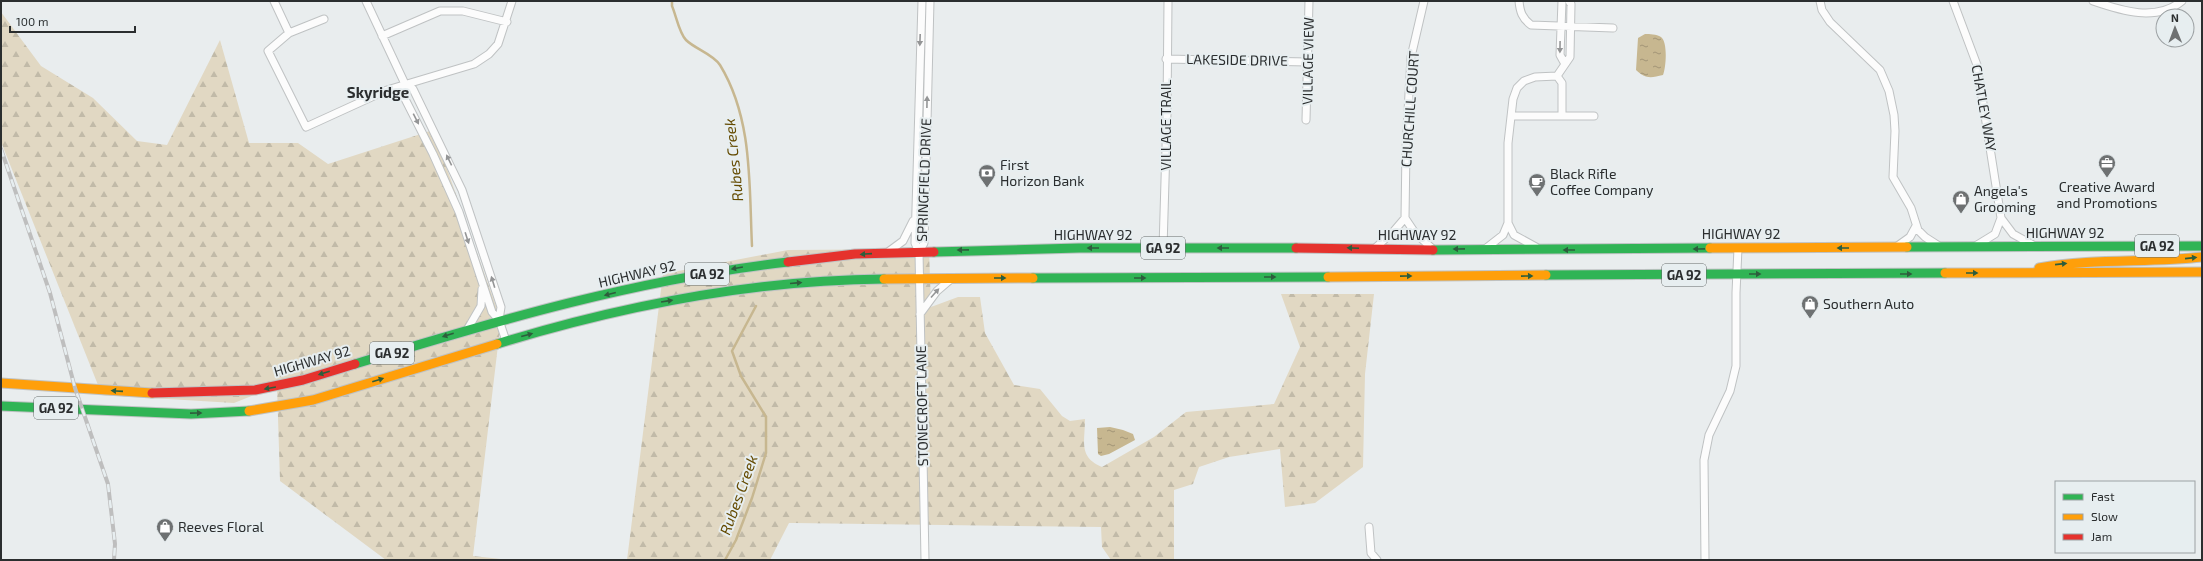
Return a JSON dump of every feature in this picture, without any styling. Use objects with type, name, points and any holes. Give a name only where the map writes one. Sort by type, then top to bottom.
[{"type":"main road","name":"HIGHWAY 92","points":[[1,383],[156,393],[255,390],[284,385],[499,320],[648,284],[744,267],[888,252],[1163,248],[1542,250],[2202,246]]},
{"type":"main road","points":[[2024,273],[2040,267],[2072,263],[2202,257]]},
{"type":"main road","name":"GA 92","points":[[1,406],[157,411],[191,414],[241,412],[313,400],[506,341],[634,307],[713,293],[766,286],[852,279],[2201,273]]},
{"type":"main road","points":[[156,393],[157,411]]},
{"type":"street","points":[[274,1],[289,33]]},
{"type":"street","points":[[366,1],[405,84],[413,89],[462,190],[500,307],[499,320]]},
{"type":"street","points":[[324,19],[289,33],[268,51],[306,128],[387,90],[474,64],[489,54],[498,44],[512,1]]},
{"type":"street","name":"SPRINGFIELD DRIVE","points":[[919,252],[915,243],[922,1]]},
{"type":"street","name":"SPRINGFIELD DRIVE","points":[[919,252],[924,243],[930,1]]},
{"type":"street","name":"VILLAGE TRAIL","points":[[1163,248],[1167,113],[1166,59],[1168,1]]},
{"type":"street","name":"VILLAGE VIEW","points":[[1306,120],[1309,1]]},
{"type":"street","name":"CHURCHILL COURT","points":[[1405,218],[1406,148],[1411,57],[1424,1]]},
{"type":"street","points":[[1519,1],[1520,13],[1524,20],[1532,25],[1613,28]]},
{"type":"street","points":[[1562,1],[1560,56],[1565,64]]},
{"type":"street","points":[[1558,76],[1570,57],[1571,4],[1569,1]]},
{"type":"street","points":[[1820,1],[1822,10],[1830,22],[1880,70],[1889,91],[1895,131],[1893,177],[1911,208],[1916,226],[1925,237],[1943,247]]},
{"type":"street","name":"CHATLEY WAY","points":[[1953,1],[1977,65],[2001,218],[2013,234],[2037,247]]},
{"type":"street","points":[[2093,1],[2131,12],[2158,13],[2174,8],[2182,1]]},
{"type":"street","points":[[382,36],[440,11],[463,11],[506,22]]},
{"type":"street","name":"LAKESIDE DRIVE","points":[[1166,59],[1245,59],[1308,62]]},
{"type":"street","points":[[1558,76],[1562,83],[1562,116]]},
{"type":"street","points":[[1484,249],[1503,235],[1508,223],[1508,143],[1513,99],[1518,88],[1524,81],[1535,77],[1558,76]]},
{"type":"street","points":[[405,84],[402,93],[433,154],[459,212],[482,285],[492,312],[499,320],[506,341]]},
{"type":"street","points":[[1512,116],[1594,116]]},
{"type":"street","points":[[888,252],[903,241],[916,215]]},
{"type":"street","points":[[1374,249],[1393,232],[1405,218],[1415,233],[1434,250]]},
{"type":"street","points":[[1970,247],[1986,241],[1995,234],[2001,218]]},
{"type":"street","points":[[1508,223],[1514,236],[1542,250]]},
{"type":"street","points":[[1895,248],[1910,237],[1916,226]]},
{"type":"street","points":[[1705,560],[1704,460],[1709,435],[1730,391],[1735,373],[1738,248]]},
{"type":"street","name":"STONECROFT LANE","points":[[919,252],[925,560]]},
{"type":"street","points":[[920,314],[936,291],[947,281],[956,278]]},
{"type":"street","points":[[467,330],[481,306],[482,285]]},
{"type":"street","points":[[1369,527],[1371,556],[1377,560]]},
{"type":"green space","points":[[1,12],[41,66],[93,98],[137,141],[167,145],[220,40],[249,143],[298,143],[328,164],[433,130],[501,320],[473,556],[511,560],[386,560],[280,481],[277,386],[234,403],[102,395],[1,142]]},
{"type":"green space","points":[[929,249],[931,307],[958,297],[980,297],[985,333],[1014,385],[1040,389],[1062,416],[1070,421],[1085,419],[1084,448],[1089,459],[1102,467],[1154,437],[1186,412],[1274,404],[1300,347],[1281,294],[1374,294],[1365,374],[1363,467],[1315,503],[1285,507],[1280,449],[1229,457],[1199,467],[1193,484],[1174,490],[1174,560],[1111,560],[1102,547],[1101,527],[789,523],[770,560],[627,560],[663,274],[788,250]]},
{"type":"water","points":[[1645,34],[1657,35],[1661,37],[1665,44],[1666,55],[1663,75],[1648,77],[1642,75],[1636,70],[1638,38]]},
{"type":"water","points":[[1110,427],[1133,434],[1135,440],[1109,454],[1101,456],[1098,454],[1097,428]]},
{"type":"waterway","name":"Rubes Creek","points":[[672,1],[672,6],[684,37],[690,43],[717,61],[731,86],[738,107],[744,130],[747,153],[752,246]]},
{"type":"waterway","name":"Rubes Creek","points":[[725,560],[736,540],[752,498],[766,453],[766,417],[741,376],[732,351],[756,306]]},
{"type":"railway","points":[[1,149],[50,293],[75,388],[108,484],[115,544],[114,560]]},
{"type":"traffic: fast","points":[[1907,247],[2202,246]]},
{"type":"traffic: fast","points":[[934,252],[1079,248],[1296,248]]},
{"type":"traffic: fast","points":[[1433,250],[1710,248]]},
{"type":"traffic: fast","points":[[355,364],[516,317],[623,290],[732,269],[788,262]]},
{"type":"traffic: fast","points":[[1546,275],[1945,273]]},
{"type":"traffic: fast","points":[[1033,278],[1328,277]]},
{"type":"traffic: fast","points":[[497,344],[591,318],[688,298],[786,284],[884,279]]},
{"type":"traffic: fast","points":[[1,406],[191,414],[249,411]]},
{"type":"traffic: slow","points":[[1710,248],[1907,247]]},
{"type":"traffic: slow","points":[[2039,268],[2080,263],[2202,257]]},
{"type":"traffic: slow","points":[[1945,273],[2202,272]]},
{"type":"traffic: slow","points":[[1328,277],[1546,275]]},
{"type":"traffic: slow","points":[[884,279],[1033,278]]},
{"type":"traffic: slow","points":[[249,411],[313,400],[497,344]]},
{"type":"traffic: slow","points":[[1,383],[152,393]]},
{"type":"traffic: jam","points":[[1296,248],[1433,250]]},
{"type":"traffic: jam","points":[[788,262],[855,254],[934,252]]},
{"type":"traffic: jam","points":[[152,393],[255,390],[303,380],[355,364]]},
{"type":"place","name":"Creative Award and Promotions","points":[[2107,178]]},
{"type":"place","name":"First Horizon Bank","points":[[987,188]]},
{"type":"place","name":"Black Rifle Coffee Company","points":[[1537,197]]},
{"type":"place","name":"Angela's Grooming","points":[[1961,214]]},
{"type":"place","name":"Southern Auto","points":[[1810,319]]},
{"type":"place","name":"Reeves Floral","points":[[165,542]]},
{"type":"district","name":"Skyridge","points":[[378,93]]}]
